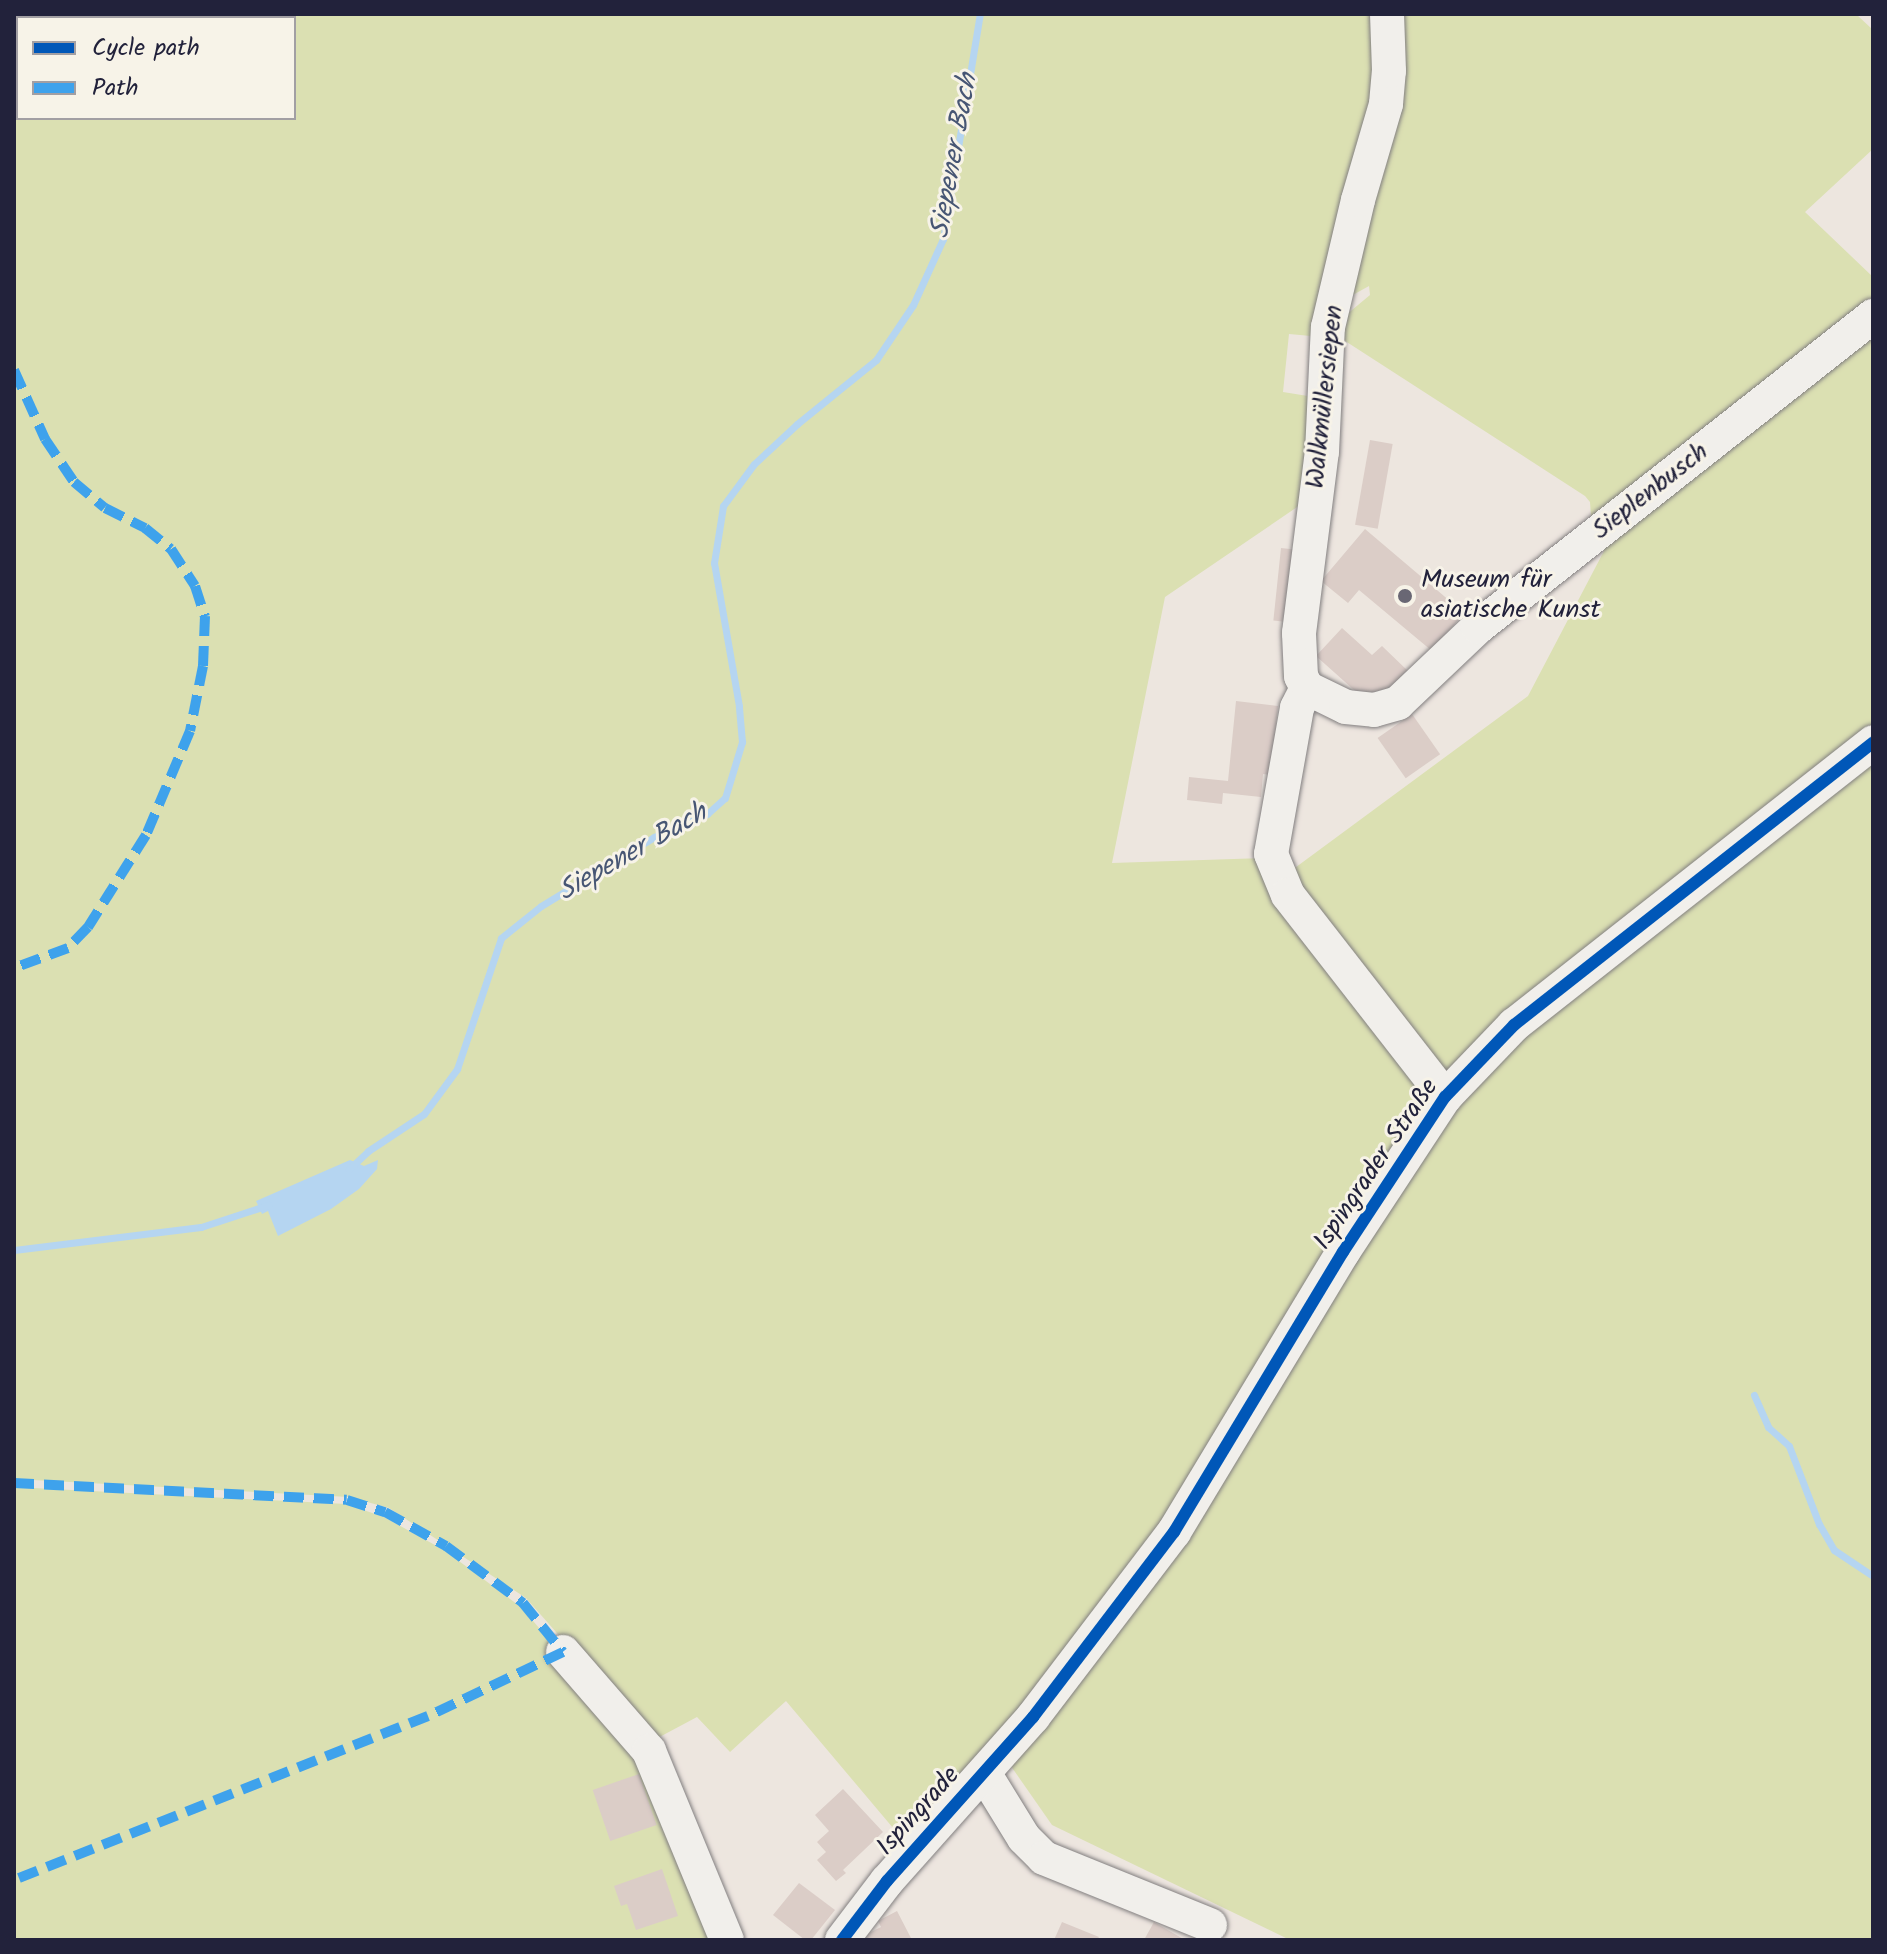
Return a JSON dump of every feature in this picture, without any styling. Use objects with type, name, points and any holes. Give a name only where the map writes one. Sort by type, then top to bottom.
[{"type":"street","name":"Walkmüllersiepen","points":[[1307,688],[1301,676],[1299,633],[1323,442],[1328,327],[1358,200],[1386,104],[1387,14]]},
{"type":"street","name":"Sieplenbusch","points":[[1307,688],[1346,707],[1374,710],[1398,703],[1478,627],[1873,316]]},
{"type":"street","points":[[1307,688],[1297,708],[1271,854],[1288,895],[1445,1097]]},
{"type":"street","name":"Ispingrader Straße","points":[[1033,1717],[1174,1532],[1343,1252],[1445,1097],[1514,1025],[1873,742]]},
{"type":"street","points":[[563,1652],[649,1751],[727,1940]]},
{"type":"street","name":"Ispingrade","points":[[842,1940],[887,1881],[1033,1717]]},
{"type":"street","points":[[984,1773],[1024,1838],[1044,1858],[1210,1925]]},
{"type":"green space","points":[[14,14],[1381,14],[1384,71],[1311,336],[1289,334],[1283,392],[1314,397],[1306,501],[1165,597],[1112,863],[1264,858],[1440,1099],[1109,1614],[904,1841],[786,1701],[730,1752],[697,1717],[652,1741],[526,1598],[389,1508],[349,1497],[14,1479]]},
{"type":"green space","points":[[1394,14],[1856,14],[1873,30],[1873,149],[1805,212],[1873,277],[1873,314],[1711,440],[1591,516],[1590,502],[1585,496],[1339,337],[1346,315],[1370,295],[1369,286],[1342,301]]},
{"type":"green space","points":[[1873,323],[1873,737],[1447,1089],[1288,873],[1528,696],[1604,551],[1598,539]]},
{"type":"green space","points":[[1873,746],[1873,1940],[1290,1940],[1052,1825],[1006,1759],[1456,1095]]},
{"type":"green space","points":[[14,1487],[346,1504],[384,1517],[444,1550],[521,1607],[646,1752],[725,1940],[14,1940]]},
{"type":"water","points":[[350,1160],[364,1166],[378,1160],[377,1169],[359,1189],[331,1209],[278,1236],[268,1211],[262,1214],[256,1201]]},
{"type":"building","points":[[1370,440],[1393,444],[1378,529],[1355,525]]},
{"type":"building","name":"Museum für asiatische Kunst","points":[[1365,529],[1464,613],[1432,651],[1359,590],[1348,603],[1321,581]]},
{"type":"building","points":[[1281,548],[1299,550],[1291,622],[1273,621]]},
{"type":"building","points":[[1342,628],[1372,655],[1382,646],[1408,671],[1377,704],[1363,698],[1316,656]]},
{"type":"building","points":[[1236,701],[1278,706],[1271,775],[1263,774],[1261,797],[1223,793],[1222,804],[1187,800],[1189,777],[1228,781]]},
{"type":"building","points":[[1412,714],[1440,754],[1406,778],[1378,738]]},
{"type":"building","points":[[639,1774],[657,1825],[610,1841],[593,1790]]},
{"type":"building","points":[[843,1789],[883,1832],[843,1870],[846,1873],[836,1881],[817,1860],[826,1852],[817,1842],[829,1831],[815,1815]]},
{"type":"building","points":[[662,1869],[678,1916],[636,1930],[627,1904],[621,1906],[614,1886]]},
{"type":"building","points":[[799,1883],[835,1910],[811,1940],[805,1940],[773,1915]]},
{"type":"building","points":[[897,1911],[912,1940],[855,1940],[881,1927],[878,1921]]},
{"type":"building","points":[[1062,1922],[1099,1937],[1097,1940],[1054,1940]]},
{"type":"building","points":[[1154,1922],[1185,1940],[1144,1940]]},
{"type":"waterway","name":"Siepener Bach","points":[[349,1169],[368,1151],[424,1114],[457,1069],[501,938],[541,906],[654,837],[707,814],[725,798],[742,742],[739,706],[714,563],[723,506],[754,464],[797,424],[876,360],[913,305],[943,239],[980,14]]},
{"type":"waterway","name":"Siepener Bach","points":[[14,1250],[201,1227],[268,1205]]},
{"type":"waterway","points":[[1754,1395],[1768,1427],[1789,1446],[1819,1524],[1834,1550],[1873,1576]]},
{"type":"marked path","points":[[14,370],[45,439],[74,482],[105,508],[145,528],[171,549],[195,586],[205,616],[203,666],[190,731],[146,835],[88,927],[68,948],[14,968]]},
{"type":"marked path","points":[[14,1483],[347,1500],[385,1512],[446,1546],[523,1603],[563,1652],[428,1716],[14,1880]]},
{"type":"cycle path","points":[[842,1940],[887,1881],[1033,1717],[1174,1532],[1343,1252],[1445,1097],[1514,1025],[1873,742]]},
{"type":"place","name":"Museum für asiatische Kunst","points":[[1405,596]]}]
